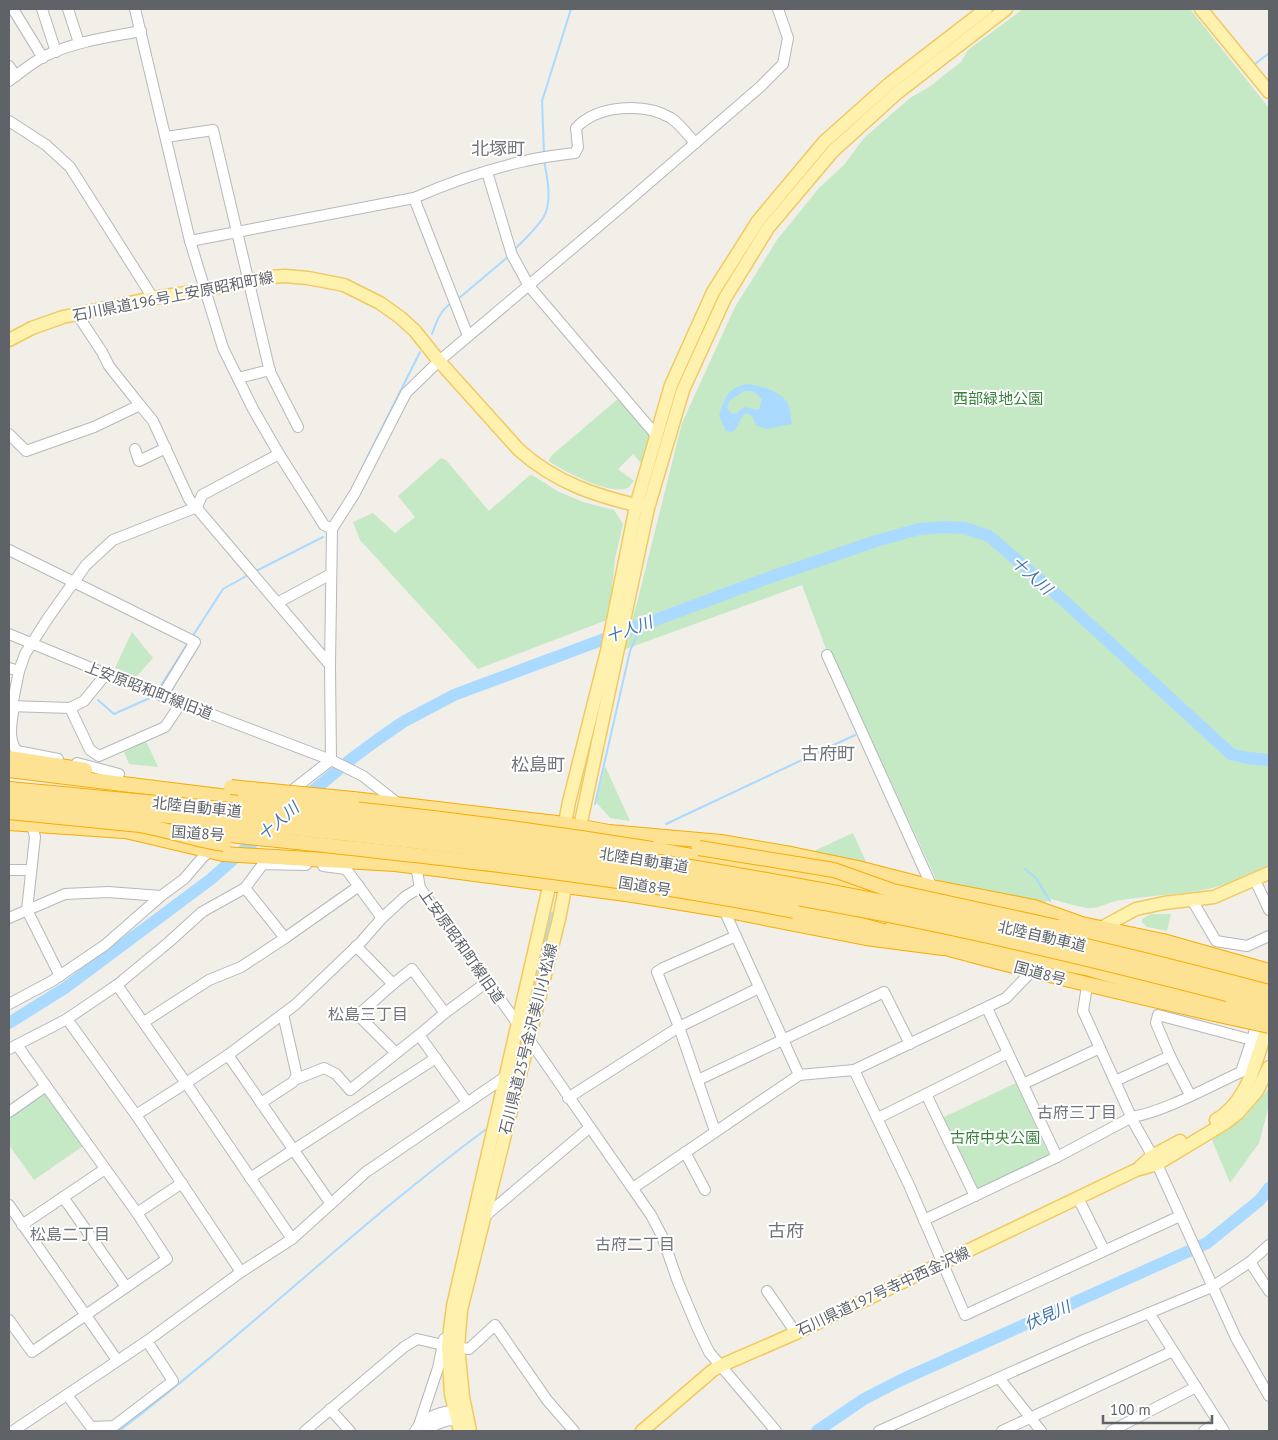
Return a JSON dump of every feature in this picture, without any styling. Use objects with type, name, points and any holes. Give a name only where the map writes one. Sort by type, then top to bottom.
[{"type":"highway","points":[[9,758],[141,778],[353,798],[636,834],[721,842],[791,854],[858,868],[932,887],[1034,907],[1079,923]]},
{"type":"highway","points":[[9,765],[71,768]]},
{"type":"highway","points":[[9,770],[244,799],[323,805],[539,832],[652,849],[853,884],[899,896],[1079,923],[1164,941],[1243,969],[1269,982]]},
{"type":"highway","name":"北陸自動車道","points":[[9,789],[444,833],[546,845],[710,870],[900,904],[1078,944],[1269,992]]},
{"type":"highway","name":"北陸自動車道","points":[[9,801],[452,846],[713,884],[803,899],[969,932],[1066,954],[1269,1005]]},
{"type":"highway","points":[[9,820],[140,825],[206,842],[337,854],[395,864]]},
{"type":"highway","name":"国道8号","points":[[9,820],[32,824],[130,832],[179,831],[211,833],[427,856],[583,876],[732,899],[851,922],[944,948],[1034,970],[1087,986],[1230,1011],[1269,1026]]},
{"type":"highway","points":[[130,832],[217,853],[259,859],[416,866],[724,910],[866,938],[944,948]]},
{"type":"highway","points":[[636,834],[700,848],[834,870],[894,891],[1243,969],[1269,971]]},
{"type":"highway","points":[[851,922],[891,928],[1090,969],[1230,1011],[1269,1016]]},
{"type":"highway","points":[[1101,928],[1159,950]]},
{"type":"highway","points":[[1087,986],[1090,982],[1102,977],[1120,978]]},
{"type":"main road","points":[[612,649],[620,618],[656,435],[672,385],[713,292],[758,221],[824,142],[889,84],[986,12],[1006,9]]},
{"type":"main road","points":[[1202,9],[1269,92]]},
{"type":"main road","points":[[642,507],[683,390],[724,298],[768,228],[833,150],[986,12]]},
{"type":"main road","name":"石川県道196号上安原昭和町線","points":[[9,340],[47,322],[77,314],[248,281],[285,276],[344,285],[380,303],[402,318],[519,450],[533,463],[562,481],[587,491],[642,507]]},
{"type":"main road","name":"石川県道25号金沢美川小松線","points":[[470,1431],[460,1417],[452,1394],[449,1346],[453,1306],[549,884],[569,802],[612,649]]},
{"type":"main road","name":"石川県道25号金沢美川小松線","points":[[449,1346],[461,1310],[559,920],[565,886],[580,827],[612,649]]},
{"type":"main road","points":[[1101,928],[1136,909],[1164,903],[1214,897],[1269,873]]},
{"type":"main road","name":"石川県道197号寺中西金沢線","points":[[1155,1160],[1221,1117],[1236,1101],[1248,1082],[1269,1020]]},
{"type":"main road","name":"石川県道197号寺中西金沢線","points":[[649,1429],[712,1371],[720,1366],[796,1333],[1078,1198],[1225,1124],[1238,1113],[1257,1091],[1269,1067]]},
{"type":"street","points":[[13,9],[43,58]]},
{"type":"street","points":[[42,9],[56,52]]},
{"type":"street","points":[[68,9],[79,43]]},
{"type":"street","points":[[135,9],[190,241],[223,348],[279,454],[324,525],[332,528]]},
{"type":"street","points":[[9,1004],[60,976],[105,945],[161,896],[184,879],[203,857],[217,853],[331,760],[332,528],[355,493],[406,393],[439,361],[696,143],[760,87],[783,64],[788,38],[778,9]]},
{"type":"street","points":[[9,66],[12,79],[43,58],[79,43],[141,30]]},
{"type":"street","points":[[190,241],[414,198],[434,189],[526,160],[575,153],[578,148],[576,128],[582,122],[606,112],[633,108],[661,114],[675,122],[696,143]]},
{"type":"street","points":[[9,121],[46,145],[70,167],[153,298]]},
{"type":"street","points":[[166,137],[214,130],[270,370],[298,427]]},
{"type":"street","points":[[487,172],[512,254],[529,286],[656,435]]},
{"type":"street","points":[[414,198],[468,336]]},
{"type":"street","points":[[77,314],[112,371],[152,421],[189,499],[330,665]]},
{"type":"street","points":[[238,378],[270,370]]},
{"type":"street","points":[[9,434],[26,450],[94,427],[140,405]]},
{"type":"street","points":[[135,449],[139,461],[166,448]]},
{"type":"street","points":[[9,737],[14,670],[86,565],[113,540],[197,507],[202,495],[279,454]]},
{"type":"street","points":[[9,550],[190,640],[162,696]]},
{"type":"street","points":[[277,602],[331,574]]},
{"type":"street","name":"上安原昭和町線旧道","points":[[9,634],[162,696],[331,760],[355,771],[399,804],[420,888],[633,1188],[662,1236],[678,1282],[709,1352],[776,1431]]},
{"type":"street","points":[[827,655],[932,887]]},
{"type":"street","points":[[11,706],[70,708],[84,701],[106,674]]},
{"type":"street","points":[[70,708],[90,750],[99,756],[165,728],[182,703]]},
{"type":"street","points":[[11,706],[11,737],[13,746],[17,751],[82,764],[119,774]]},
{"type":"street","points":[[32,824],[35,837],[27,910],[60,976]]},
{"type":"street","points":[[9,1320],[32,1352],[167,1259],[137,1213],[46,1086],[13,1047],[67,1019],[117,985],[202,912],[245,888],[259,859],[346,869],[382,918]]},
{"type":"street","points":[[9,870],[31,870]]},
{"type":"street","points":[[1255,880],[1269,910]]},
{"type":"street","points":[[144,1022],[209,980],[241,967],[359,886]]},
{"type":"street","points":[[245,888],[285,938]]},
{"type":"street","points":[[136,1115],[228,1055],[295,1005],[382,918],[406,896],[420,888]]},
{"type":"street","points":[[9,918],[65,894],[108,892],[161,896]]},
{"type":"street","points":[[1192,900],[1216,941],[1247,946],[1269,936]]},
{"type":"street","points":[[724,910],[799,1075]]},
{"type":"street","points":[[716,1131],[657,972],[736,936]]},
{"type":"street","points":[[356,946],[393,984]]},
{"type":"street","points":[[396,1053],[358,1015],[393,984],[412,969],[445,1013]]},
{"type":"street","points":[[633,1188],[799,1075],[854,1070],[1006,998],[1034,970]]},
{"type":"street","points":[[261,1103],[294,1080],[324,1068],[336,1074],[350,1090],[445,1013],[487,982]]},
{"type":"street","points":[[924,1220],[1057,1157],[1132,1117],[1140,1116],[1169,1105],[1241,1072],[1269,982]]},
{"type":"street","points":[[117,985],[292,1239]]},
{"type":"street","points":[[1087,986],[1083,1011],[1132,1117],[1155,1160],[1236,1338],[1269,1396]]},
{"type":"street","points":[[568,1098],[679,1027],[759,988]]},
{"type":"street","points":[[698,1080],[884,992],[910,1044]]},
{"type":"street","points":[[988,1008],[1057,1157]]},
{"type":"street","points":[[283,1014],[297,1076],[294,1080]]},
{"type":"street","points":[[1190,1095],[1156,1023],[1158,1015],[1252,1040]]},
{"type":"street","points":[[67,1019],[136,1115],[241,1272]]},
{"type":"street","points":[[419,1035],[467,1102]]},
{"type":"street","points":[[1023,1084],[1100,1048]]},
{"type":"street","points":[[878,1118],[1008,1053]]},
{"type":"street","points":[[228,1055],[331,1204]]},
{"type":"street","points":[[1115,1081],[1170,1056]]},
{"type":"street","points":[[250,1178],[436,1058]]},
{"type":"street","points":[[854,1070],[878,1118],[965,1315],[1104,1250],[1181,1219]]},
{"type":"street","points":[[13,1431],[147,1341],[241,1272],[292,1239],[366,1172],[505,1077]]},
{"type":"street","points":[[9,1112],[46,1086]]},
{"type":"street","points":[[926,1094],[975,1196]]},
{"type":"street","points":[[484,1218],[590,1128]]},
{"type":"street","points":[[685,1152],[705,1190]]},
{"type":"street","points":[[22,1224],[105,1169]]},
{"type":"street","points":[[137,1213],[182,1183]]},
{"type":"street","points":[[63,1197],[126,1287]]},
{"type":"street","points":[[1078,1198],[1104,1250]]},
{"type":"street","points":[[9,1205],[117,1360]]},
{"type":"street","points":[[879,1431],[1092,1336],[1212,1286],[1250,1262],[1269,1245]]},
{"type":"street","points":[[1250,1262],[1269,1291]]},
{"type":"street","points":[[767,1291],[796,1333]]},
{"type":"street","points":[[1149,1313],[1221,1427],[1204,1431]]},
{"type":"street","points":[[305,1431],[404,1347],[417,1339],[469,1349],[495,1325],[547,1400],[574,1431]]},
{"type":"street","points":[[67,1395],[91,1427],[114,1426],[173,1381],[147,1341]]},
{"type":"street","points":[[449,1346],[438,1368],[420,1429],[428,1429],[460,1417]]},
{"type":"street","points":[[1002,1431],[1173,1351]]},
{"type":"street","points":[[1000,1378],[1041,1431]]},
{"type":"street","points":[[1111,1431],[1196,1387]]},
{"type":"street","points":[[330,1409],[350,1431]]},
{"type":"green space","name":"西部緑地公園","points":[[1023,9],[1190,9],[1269,108],[1269,865],[1234,881],[1212,888],[1118,901],[1092,908],[1051,899],[1045,902],[937,881],[831,653],[828,654],[802,585],[623,650],[637,603],[682,423],[735,307],[777,240],[819,188],[844,165],[864,138],[910,98],[929,87],[961,62],[968,50]]},
{"type":"green space","points":[[618,399],[651,436],[641,463],[633,454],[618,469],[634,481],[629,487],[612,489],[601,486],[577,477],[550,462],[549,460],[552,455]]},
{"type":"green space","points":[[441,458],[446,460],[489,511],[530,475],[557,491],[583,502],[614,510],[623,524],[615,559],[607,620],[478,669],[360,540],[353,522],[373,513],[395,533],[415,517],[398,496]]},
{"type":"green space","points":[[132,632],[153,658],[136,677],[115,668]]},
{"type":"green space","points":[[146,741],[158,767],[129,764],[124,752]]},
{"type":"green space","points":[[605,766],[630,821],[610,818],[596,802]]},
{"type":"green space","points":[[853,833],[867,864],[812,852]]},
{"type":"green space","points":[[1151,914],[1171,914],[1167,931],[1147,927],[1142,922],[1142,919]]},
{"type":"green space","name":"古府中央公園","points":[[1016,1083],[1049,1155],[977,1190],[942,1118]]},
{"type":"green space","points":[[1269,1088],[1269,1105],[1259,1143],[1230,1183],[1212,1140],[1245,1117]]},
{"type":"green space","points":[[47,1091],[83,1146],[34,1180],[9,1145],[9,1117]]},
{"type":"water","points":[[746,384],[757,386],[775,392],[785,399],[790,411],[792,424],[766,429],[756,425],[752,416],[746,413],[735,430],[732,432],[726,431],[719,416],[727,395],[739,386]],"holes":[[[744,391],[753,391],[762,399],[759,410],[744,407],[736,414],[731,413],[727,408],[729,401]]]},
{"type":"waterway","points":[[544,153],[542,101],[571,9]]},
{"type":"waterway","points":[[1255,64],[1269,53]]},
{"type":"waterway","points":[[514,250],[536,227],[546,212],[549,198],[544,160]]},
{"type":"waterway","points":[[458,299],[509,256]]},
{"type":"waterway","points":[[432,334],[441,314],[450,304]]},
{"type":"waterway","points":[[361,470],[420,352]]},
{"type":"waterway","name":"十人川","points":[[303,799],[354,757],[403,722],[454,695],[768,578],[876,541],[919,529],[946,527],[964,528],[989,536],[1062,599],[1231,754],[1269,760]]},
{"type":"waterway","points":[[256,571],[323,537]]},
{"type":"waterway","points":[[192,637],[223,589],[248,575]]},
{"type":"waterway","points":[[595,804],[630,651],[642,624]]},
{"type":"waterway","points":[[160,687],[188,643]]},
{"type":"waterway","points":[[98,700],[114,714],[152,697]]},
{"type":"waterway","points":[[666,824],[855,735]]},
{"type":"waterway","name":"十人川","points":[[9,1023],[65,988],[211,879],[263,833]]},
{"type":"waterway","points":[[1025,869],[1036,878],[1050,901]]},
{"type":"waterway","points":[[528,1007],[552,913]]},
{"type":"waterway","points":[[119,1431],[211,1357],[392,1203],[485,1130]]},
{"type":"waterway","name":"伏見川","points":[[817,1431],[864,1399],[901,1380],[1207,1243],[1260,1200],[1269,1188]]},
{"type":"district","name":"北塚町","points":[[498,148]]},
{"type":"district","name":"古府町","points":[[828,753]]},
{"type":"district","name":"松島町","points":[[538,764]]},
{"type":"district","name":"松島三丁目","points":[[368,1014]]},
{"type":"district","name":"古府三丁目","points":[[1077,1112]]},
{"type":"district","name":"古府","points":[[786,1230]]},
{"type":"district","name":"松島二丁目","points":[[70,1234]]},
{"type":"district","name":"古府二丁目","points":[[635,1244]]}]
